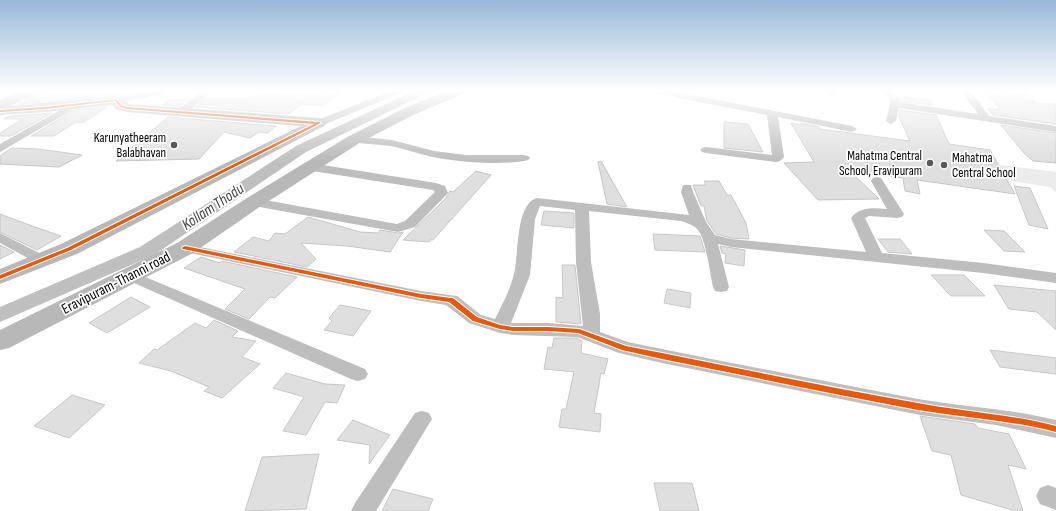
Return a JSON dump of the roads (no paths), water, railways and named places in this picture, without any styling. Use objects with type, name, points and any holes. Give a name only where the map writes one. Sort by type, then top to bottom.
[{"type":"street","points":[[0,149],[58,115]]},
{"type":"street","points":[[206,115],[319,123]]},
{"type":"street","points":[[0,277],[76,246],[319,123],[339,115]]},
{"type":"street","name":"Eravipuram-Thanni road","points":[[0,341],[185,248],[254,202],[355,139],[402,115]]},
{"type":"street","points":[[706,150],[776,159],[778,158],[772,115]]},
{"type":"street","points":[[781,115],[852,129]]},
{"type":"street","points":[[891,121],[892,115]]},
{"type":"street","points":[[976,115],[1056,129]]},
{"type":"street","points":[[355,139],[392,143],[434,154],[466,158],[524,158]]},
{"type":"street","points":[[254,202],[398,228],[410,224],[442,193],[441,189],[436,187],[310,167]]},
{"type":"street","points":[[876,257],[858,218],[861,214],[870,212],[898,214],[877,181]]},
{"type":"street","points":[[687,188],[687,192],[699,222],[709,238],[721,287]]},
{"type":"street","points":[[500,327],[524,271],[529,216],[533,204],[544,201],[582,207],[683,217],[699,222]]},
{"type":"street","points":[[582,207],[586,281],[593,322],[591,335]]},
{"type":"street","points":[[0,237],[42,260]]},
{"type":"street","points":[[709,238],[744,245],[983,268],[1056,278]]},
{"type":"street","points":[[185,248],[421,296],[451,300],[475,319],[500,327],[513,329],[579,331],[625,348],[706,365],[920,407],[996,417],[1056,429]]},
{"type":"street","points":[[131,276],[358,374]]},
{"type":"street","points":[[363,511],[422,419]]},
{"type":"waterway","name":"Kollam Thodu","points":[[0,315],[147,251],[301,149],[373,115]]},
{"type":"place","name":"Karunyatheeram Balabhavan","points":[[174,145]]},
{"type":"place","name":"Mahatma Central School, Eravipuram","points":[[930,163]]},
{"type":"place","name":"Mahatma Central School","points":[[944,165]]}]
